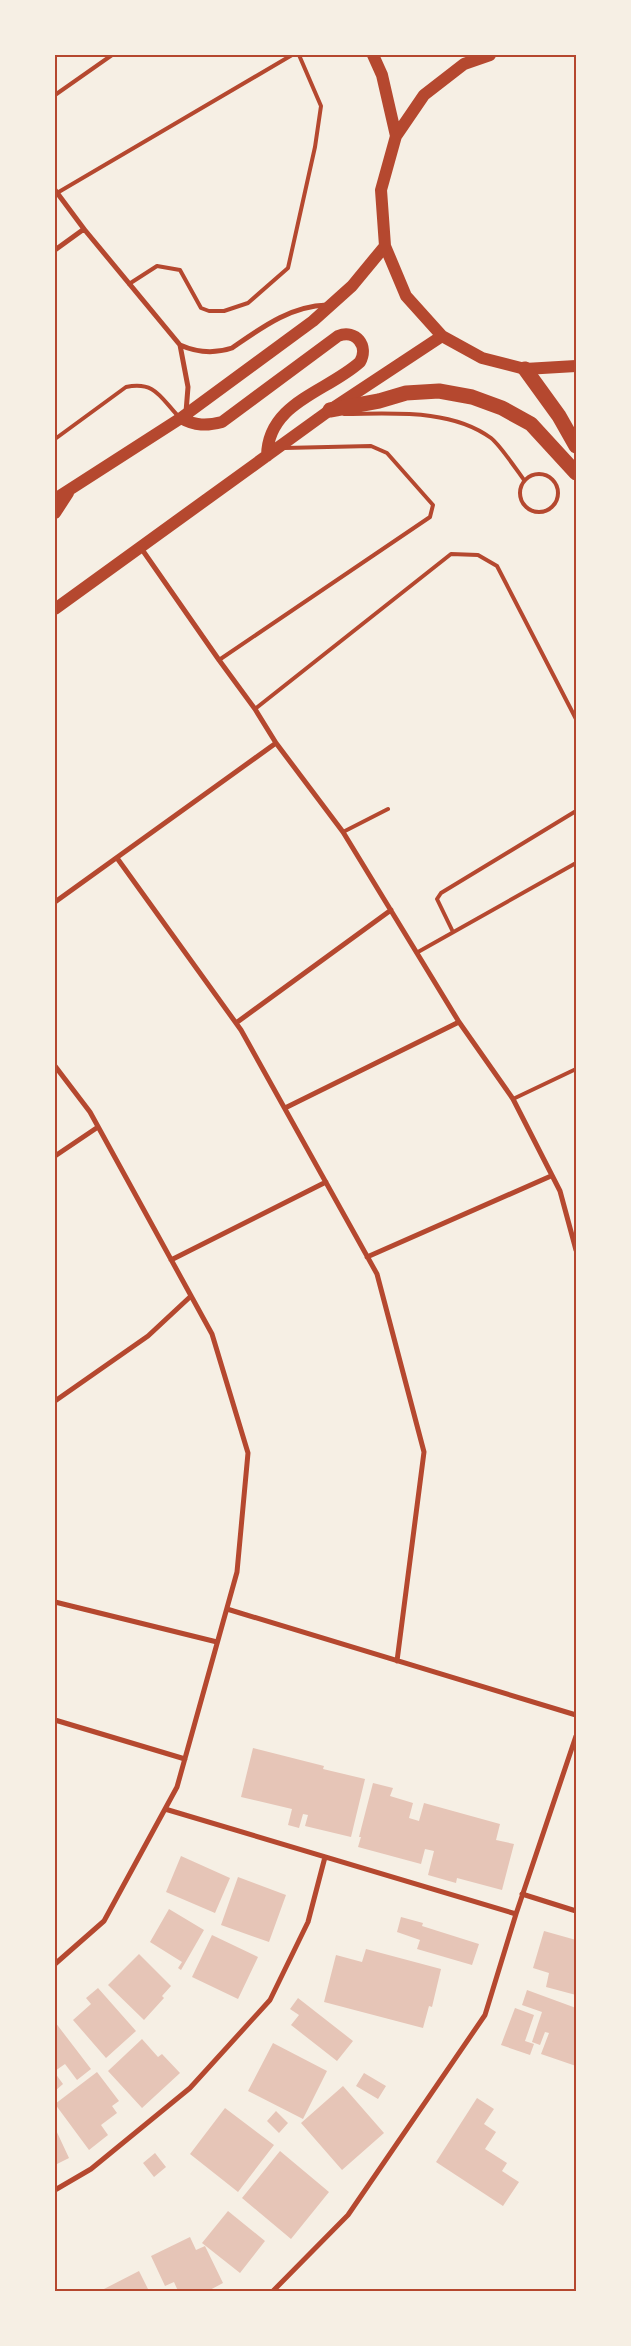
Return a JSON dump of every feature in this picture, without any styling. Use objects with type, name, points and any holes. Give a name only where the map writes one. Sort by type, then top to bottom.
[{"type":"highway","points":[[525,369],[559,416],[576,446]]},
{"type":"highway","points":[[327,412],[406,393],[439,391],[472,397],[502,408],[531,424],[576,473]]},
{"type":"main road","points":[[373,55],[382,75],[396,136]]},
{"type":"main road","points":[[490,55],[464,64],[424,95],[396,136],[381,190],[384,246],[406,296],[442,336],[482,358],[525,369],[576,366]]},
{"type":"main road","points":[[55,499],[72,486],[183,417],[313,322],[357,280],[384,246]]},
{"type":"main road","points":[[183,417],[188,422],[205,425],[222,422],[338,336],[343,334],[355,336],[363,344],[364,350],[360,362],[283,414],[269,437],[272,452]]},
{"type":"main road","points":[[55,609],[327,412],[442,336]]},
{"type":"main road","points":[[55,513],[72,486]]},
{"type":"street","points":[[56,191],[84,229],[180,346],[188,387],[183,417]]},
{"type":"street","points":[[55,250],[84,229]]},
{"type":"street","points":[[180,346],[202,352],[223,351],[232,348],[283,315],[308,307],[333,304]]},
{"type":"street","points":[[140,547],[255,709],[276,743],[343,832],[459,1022],[513,1099],[560,1191],[576,1250]]},
{"type":"street","points":[[55,902],[276,743]]},
{"type":"street","points":[[117,858],[236,1022],[377,1274],[424,1452],[397,1661]]},
{"type":"street","points":[[236,1022],[391,910]]},
{"type":"street","points":[[285,1108],[459,1022]]},
{"type":"street","points":[[55,1066],[90,1112],[212,1334],[248,1453],[237,1572],[176,1787],[104,1921],[55,1964]]},
{"type":"street","points":[[55,1156],[98,1127]]},
{"type":"street","points":[[367,1257],[551,1176]]},
{"type":"street","points":[[171,1260],[326,1182]]},
{"type":"street","points":[[55,1401],[148,1336],[191,1296]]},
{"type":"street","points":[[55,1602],[217,1642]]},
{"type":"street","points":[[227,1609],[576,1715]]},
{"type":"street","points":[[55,1720],[185,1759]]},
{"type":"street","points":[[273,2291],[348,2215],[485,2015],[522,1894],[576,1736]]},
{"type":"street","points":[[165,1809],[516,1914]]},
{"type":"street","points":[[55,2190],[91,2169],[190,2088],[270,2000],[308,1922],[325,1857]]},
{"type":"street","points":[[522,1894],[576,1911]]},
{"type":"lane","points":[[55,95],[112,55]]},
{"type":"lane","points":[[56,191],[292,55]]},
{"type":"lane","points":[[129,284],[157,266],[180,270],[202,308],[209,311],[224,311],[248,303],[288,268],[315,147],[321,106],[299,55]]},
{"type":"lane","points":[[55,440],[126,387],[138,384],[149,386],[183,417]]},
{"type":"lane","points":[[327,412],[409,414],[450,420],[472,427],[492,438],[524,480]]},
{"type":"lane","points":[[219,660],[430,517],[433,505],[393,459],[371,446],[272,452]]},
{"type":"lane","points":[[536,474],[542,474],[553,480],[558,492],[554,504],[544,511],[532,511],[526,508],[522,503],[519,491],[524,480],[536,474]]},
{"type":"lane","points":[[255,709],[451,554],[478,555],[497,566],[576,719]]},
{"type":"lane","points":[[343,832],[388,809]]},
{"type":"lane","points":[[454,932],[437,899],[441,893],[576,811]]},
{"type":"lane","points":[[418,952],[576,863]]},
{"type":"lane","points":[[513,1099],[576,1069]]},
{"type":"building","points":[[253,1748],[324,1766],[323,1769],[365,1779],[351,1837],[305,1826],[308,1815],[303,1814],[299,1828],[288,1825],[292,1809],[241,1797]]},
{"type":"building","points":[[373,1783],[393,1788],[390,1796],[413,1803],[409,1818],[419,1821],[424,1803],[500,1824],[496,1840],[514,1844],[502,1890],[457,1878],[456,1883],[428,1875],[434,1851],[425,1849],[421,1864],[358,1847]]},
{"type":"building","points":[[181,1856],[230,1878],[215,1913],[166,1892]]},
{"type":"building","points":[[238,1877],[286,1895],[269,1942],[221,1925]]},
{"type":"building","points":[[169,1909],[204,1930],[181,1970],[178,1968],[182,1962],[150,1942]]},
{"type":"building","points":[[401,1917],[423,1923],[422,1926],[479,1944],[472,1965],[417,1949],[420,1940],[397,1932]]},
{"type":"building","points":[[544,1931],[576,1940],[576,1995],[546,1987],[549,1973],[533,1968]]},
{"type":"building","points":[[212,1935],[258,1957],[238,1999],[192,1977]]},
{"type":"building","points":[[366,1949],[441,1969],[432,2007],[429,2006],[423,2028],[324,2002],[336,1955],[362,1962]]},
{"type":"building","points":[[139,1954],[171,1986],[162,1996],[164,1998],[144,2020],[108,1985]]},
{"type":"building","points":[[98,1988],[136,2031],[106,2058],[73,2020],[91,2004],[86,1998]]},
{"type":"building","points":[[527,1990],[576,2008],[576,2066],[541,2054],[549,2033],[545,2032],[540,2045],[532,2042],[542,2012],[522,2005]]},
{"type":"building","points":[[298,1998],[353,2041],[337,2061],[291,2025],[299,2015],[290,2009]]},
{"type":"building","points":[[515,2008],[534,2015],[525,2041],[534,2044],[530,2055],[501,2045]]},
{"type":"building","points":[[55,2022],[91,2069],[77,2080],[65,2064],[55,2071]]},
{"type":"building","points":[[142,2039],[158,2057],[162,2054],[180,2073],[142,2108],[108,2071]]},
{"type":"building","points":[[273,2043],[327,2071],[303,2119],[248,2091]]},
{"type":"building","points":[[97,2072],[119,2101],[112,2106],[117,2113],[101,2125],[108,2135],[89,2150],[55,2104]]},
{"type":"building","points":[[55,2073],[63,2084],[55,2091]]},
{"type":"building","points":[[364,2073],[386,2086],[378,2099],[356,2086]]},
{"type":"building","points":[[343,2086],[384,2133],[342,2170],[301,2123]]},
{"type":"building","points":[[477,2098],[494,2109],[484,2124],[496,2132],[485,2149],[507,2163],[502,2171],[519,2182],[503,2206],[436,2162]]},
{"type":"building","points":[[225,2108],[274,2145],[238,2192],[190,2154]]},
{"type":"building","points":[[276,2111],[288,2123],[279,2133],[267,2121]]},
{"type":"building","points":[[55,2128],[69,2158],[55,2165]]},
{"type":"building","points":[[280,2151],[329,2192],[291,2239],[242,2198]]},
{"type":"building","points":[[155,2153],[166,2167],[154,2177],[143,2163]]},
{"type":"building","points":[[228,2211],[265,2241],[240,2273],[202,2243]]},
{"type":"building","points":[[190,2237],[196,2250],[205,2246],[223,2283],[208,2291],[178,2291],[174,2282],[165,2286],[151,2256]]},
{"type":"building","points":[[139,2271],[149,2291],[105,2291],[104,2289]]}]
